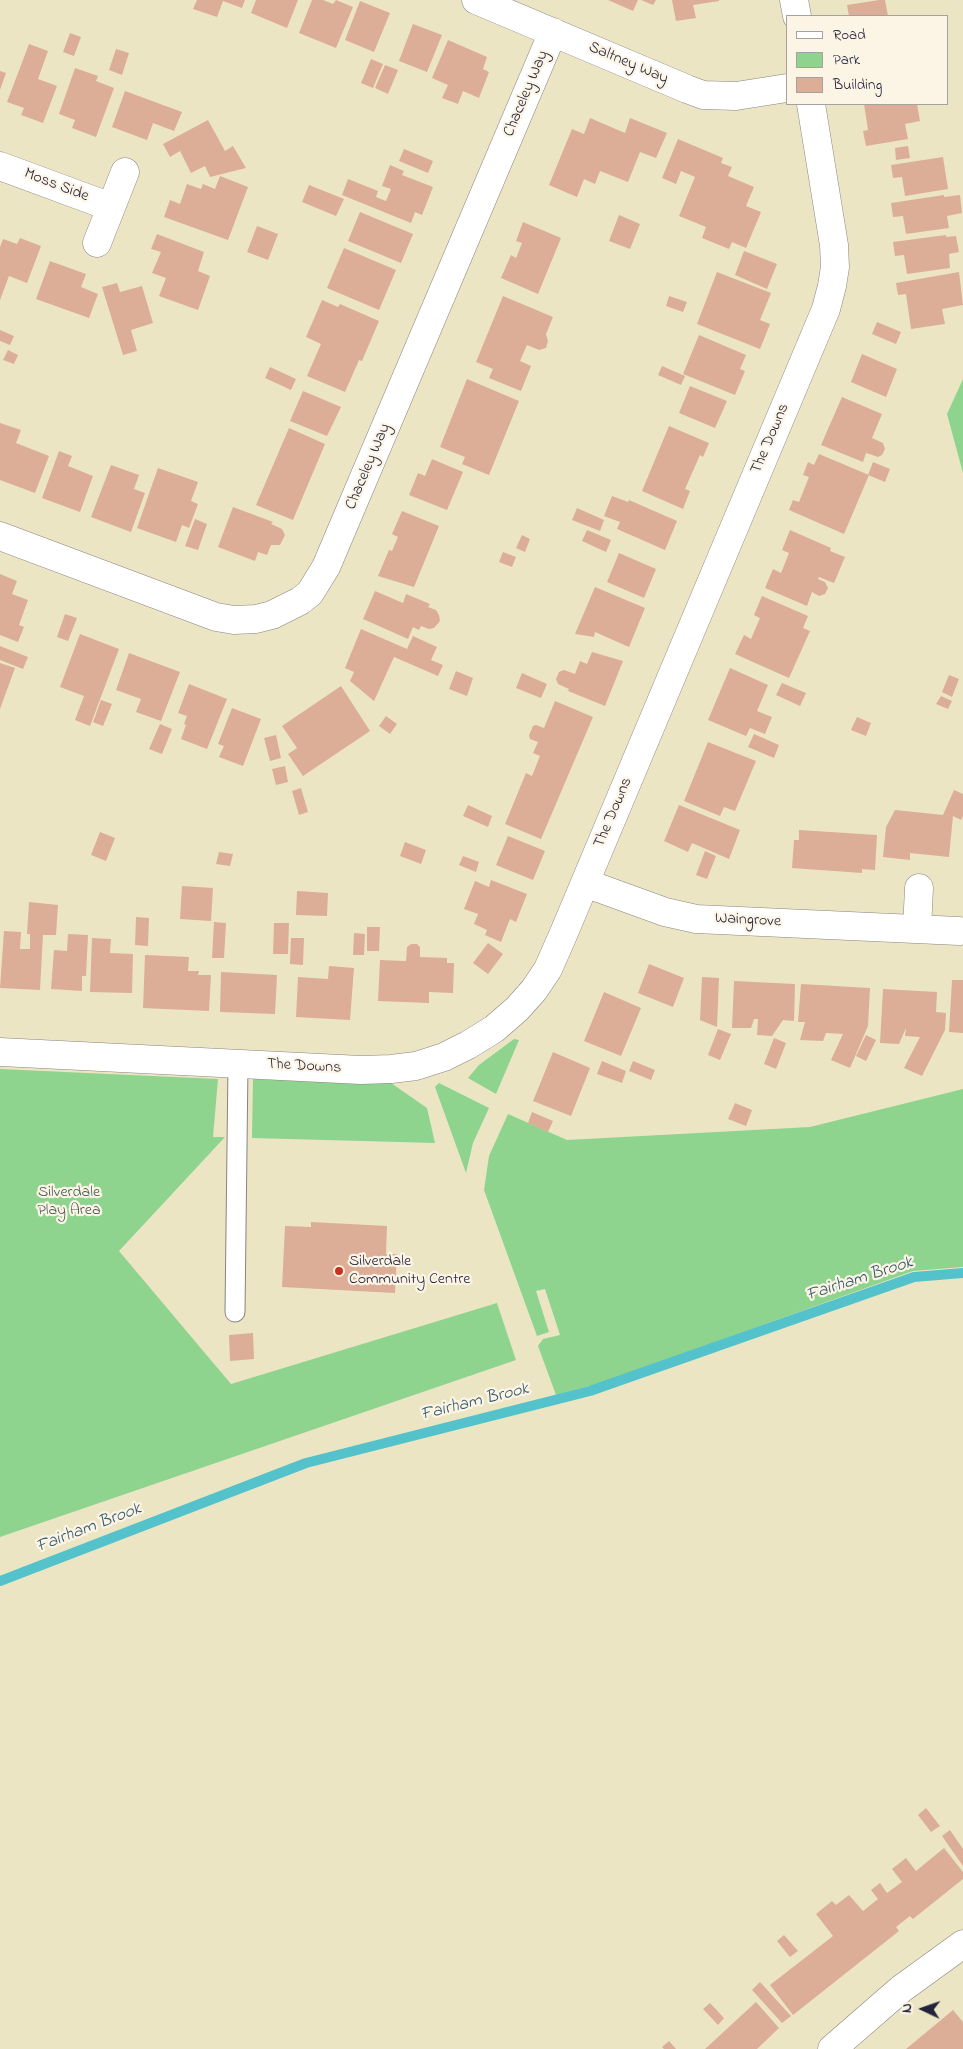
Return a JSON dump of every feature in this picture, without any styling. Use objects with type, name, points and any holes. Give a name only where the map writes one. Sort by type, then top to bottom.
[{"type":"street","name":"Saltney Way","points":[[476,0],[703,95],[736,96],[786,88]]},
{"type":"street","points":[[794,0],[797,15]]},
{"type":"street","name":"Chaceley Way","points":[[0,536],[216,617],[234,620],[272,615],[300,601],[310,593],[326,567],[553,32]]},
{"type":"street","name":"The Downs","points":[[0,1052],[391,1070],[416,1066],[444,1057],[468,1045],[494,1029],[534,990],[548,968],[585,883],[826,308],[835,267],[834,245],[811,105]]},
{"type":"street","name":"Moss Side","points":[[0,166],[111,207]]},
{"type":"street","points":[[97,243],[124,172]]},
{"type":"street","name":"Waingrove","points":[[585,883],[665,912],[696,919],[959,931]]},
{"type":"street","points":[[917,929],[919,888]]},
{"type":"street","points":[[832,2049],[901,1990],[963,1944]]},
{"type":"lane","points":[[235,1312],[238,1064]]},
{"type":"green space","points":[[963,379],[963,473],[947,414]]},
{"type":"green space","points":[[514,1039],[519,1040],[496,1094],[468,1078],[479,1065]]},
{"type":"green space","name":"Silverdale Play Area","points":[[0,1069],[218,1079],[213,1137],[225,1137],[119,1251],[231,1384],[497,1303],[516,1360],[0,1537]]},
{"type":"green space","points":[[253,1079],[391,1083],[427,1108],[435,1143],[252,1138]]},
{"type":"green space","points":[[439,1083],[489,1108],[473,1143],[466,1173],[435,1087]]},
{"type":"green space","points":[[963,1089],[963,1267],[913,1271],[601,1383],[556,1395],[538,1346],[543,1339],[560,1335],[545,1289],[536,1291],[549,1332],[537,1336],[484,1190],[489,1156],[508,1114],[567,1140],[810,1127]]},
{"type":"building","points":[[197,0],[245,0],[242,8],[223,1],[217,17],[193,9]]},
{"type":"building","points":[[256,0],[298,0],[287,28],[251,13]]},
{"type":"building","points":[[312,0],[323,0],[333,4],[336,0],[353,7],[336,48],[299,33]]},
{"type":"building","points":[[608,0],[638,0],[633,11]]},
{"type":"building","points":[[641,0],[656,0],[653,5]]},
{"type":"building","points":[[672,0],[719,1],[693,5],[696,18],[676,21]]},
{"type":"building","points":[[885,0],[888,15],[849,15],[847,5]]},
{"type":"building","points":[[360,1],[390,13],[374,52],[345,40]]},
{"type":"building","points":[[413,24],[442,35],[427,72],[399,61]]},
{"type":"building","points":[[70,33],[81,37],[74,56],[63,52]]},
{"type":"building","points":[[448,40],[487,57],[483,69],[489,72],[479,98],[463,91],[458,104],[442,98],[448,85],[432,78]]},
{"type":"building","points":[[29,44],[48,51],[38,79],[57,86],[43,123],[21,115],[24,108],[7,102]]},
{"type":"building","points":[[116,49],[129,53],[122,75],[109,70]]},
{"type":"building","points":[[371,59],[383,64],[373,88],[361,83]]},
{"type":"building","points":[[385,65],[398,70],[388,94],[375,88]]},
{"type":"building","points":[[75,68],[98,76],[96,81],[114,88],[96,137],[72,128],[75,120],[59,114]]},
{"type":"building","points":[[0,71],[6,73],[0,90]]},
{"type":"building","points":[[125,91],[182,112],[174,131],[153,123],[147,140],[112,127]]},
{"type":"building","points":[[864,105],[917,105],[920,121],[905,124],[908,139],[866,146],[863,131],[868,130]]},
{"type":"building","points":[[590,118],[625,133],[630,118],[667,133],[656,158],[640,152],[628,182],[600,171],[595,184],[584,179],[577,197],[549,185],[572,129],[584,134]]},
{"type":"building","points":[[208,120],[225,151],[233,146],[246,168],[210,177],[205,166],[191,173],[180,151],[170,157],[163,144]]},
{"type":"building","points":[[678,139],[723,158],[721,163],[732,167],[728,176],[754,187],[746,206],[761,212],[746,248],[732,242],[729,249],[702,238],[706,227],[679,216],[695,177],[681,171],[676,184],[662,178]]},
{"type":"building","points":[[908,146],[910,158],[896,160],[895,148]]},
{"type":"building","points":[[404,149],[433,161],[428,173],[399,161]]},
{"type":"building","points":[[943,157],[948,189],[905,196],[902,177],[893,178],[891,165]]},
{"type":"building","points":[[390,165],[404,171],[402,175],[433,187],[422,215],[415,212],[411,223],[342,195],[348,179],[378,191],[376,197],[386,201],[391,189],[382,186]]},
{"type":"building","points":[[220,176],[248,187],[228,240],[164,217],[170,200],[180,204],[187,184],[201,189],[203,184],[215,189]]},
{"type":"building","points":[[309,185],[344,199],[336,216],[302,202]]},
{"type":"building","points":[[944,195],[944,197],[960,195],[962,213],[947,216],[949,228],[906,234],[903,216],[893,217],[891,203]]},
{"type":"building","points":[[360,212],[413,234],[401,263],[348,241]]},
{"type":"building","points":[[619,215],[640,224],[630,249],[609,241]]},
{"type":"building","points":[[523,222],[561,238],[538,294],[501,278],[511,255],[516,258],[522,243],[516,241]]},
{"type":"building","points":[[257,226],[278,234],[268,260],[247,252]]},
{"type":"building","points":[[157,234],[204,252],[198,271],[210,276],[198,310],[159,296],[166,278],[152,273],[161,252],[151,249]]},
{"type":"building","points":[[946,235],[946,237],[956,236],[959,252],[949,254],[950,268],[907,274],[904,255],[895,256],[893,242]]},
{"type":"building","points":[[20,238],[41,246],[27,283],[9,276],[0,300],[0,247],[3,239],[17,244]]},
{"type":"building","points":[[344,248],[396,270],[379,310],[327,288]]},
{"type":"building","points":[[744,251],[777,264],[767,289],[735,275]]},
{"type":"building","points":[[50,261],[86,274],[81,287],[98,294],[89,318],[36,299]]},
{"type":"building","points":[[717,272],[771,293],[760,320],[770,324],[760,349],[697,324]]},
{"type":"building","points":[[959,272],[963,305],[942,309],[945,324],[911,329],[906,294],[898,295],[896,283]]},
{"type":"building","points":[[117,283],[120,292],[142,286],[153,323],[131,330],[137,351],[123,355],[102,287]]},
{"type":"building","points":[[503,296],[553,317],[546,334],[548,341],[546,348],[539,350],[527,345],[520,361],[531,366],[521,391],[489,378],[493,369],[476,362]]},
{"type":"building","points":[[669,296],[687,302],[683,312],[666,306]]},
{"type":"building","points":[[322,300],[338,307],[340,304],[379,321],[362,361],[359,360],[345,392],[307,376],[321,344],[306,337]]},
{"type":"building","points":[[877,322],[901,332],[896,344],[872,334]]},
{"type":"building","points":[[0,330],[14,336],[10,345],[0,341]]},
{"type":"building","points":[[699,335],[746,355],[740,369],[745,371],[735,395],[683,374]]},
{"type":"building","points":[[8,350],[18,355],[14,364],[3,360]]},
{"type":"building","points":[[862,354],[897,369],[886,397],[851,382]]},
{"type":"building","points":[[662,366],[685,376],[681,385],[658,375]]},
{"type":"building","points":[[270,367],[296,379],[291,390],[265,378]]},
{"type":"building","points":[[467,379],[519,401],[489,475],[462,464],[465,457],[440,447]]},
{"type":"building","points":[[690,386],[727,401],[715,428],[679,413]]},
{"type":"building","points":[[303,391],[341,407],[327,436],[290,421]]},
{"type":"building","points":[[842,397],[882,414],[872,438],[883,443],[885,449],[882,455],[878,457],[866,453],[863,462],[821,445]]},
{"type":"building","points":[[0,423],[21,430],[16,443],[49,456],[35,493],[0,480]]},
{"type":"building","points":[[669,426],[709,443],[703,457],[700,455],[685,489],[690,491],[683,509],[642,491]]},
{"type":"building","points":[[289,428],[325,444],[293,520],[256,505]]},
{"type":"building","points":[[59,451],[72,456],[68,466],[93,476],[80,512],[42,498]]},
{"type":"building","points":[[819,454],[869,475],[844,534],[789,510],[793,500],[799,502],[809,477],[803,475],[808,462],[814,465]]},
{"type":"building","points":[[432,459],[463,472],[447,510],[409,495],[418,473],[425,476]]},
{"type":"building","points":[[873,462],[890,469],[885,482],[868,475]]},
{"type":"building","points":[[111,465],[139,475],[134,489],[145,493],[131,532],[91,517]]},
{"type":"building","points":[[158,468],[198,482],[191,501],[198,504],[189,528],[182,525],[176,542],[137,528]]},
{"type":"building","points":[[612,496],[628,502],[629,500],[677,521],[665,550],[617,529],[620,522],[604,516]]},
{"type":"building","points":[[233,507],[273,522],[271,524],[282,529],[285,535],[280,545],[271,545],[267,555],[258,552],[255,561],[218,547]]},
{"type":"building","points":[[577,508],[604,520],[600,531],[572,520]]},
{"type":"building","points":[[402,511],[439,526],[414,587],[378,576],[389,550],[392,551],[398,537],[392,534]]},
{"type":"building","points":[[195,519],[207,524],[198,550],[185,546]]},
{"type":"building","points":[[587,530],[611,540],[606,552],[582,541]]},
{"type":"building","points":[[790,530],[831,548],[830,551],[845,557],[834,583],[819,577],[818,579],[825,582],[828,588],[825,594],[819,596],[812,592],[807,606],[765,588],[773,569],[781,573],[789,553],[782,550]]},
{"type":"building","points":[[522,535],[530,539],[525,552],[516,548]]},
{"type":"building","points":[[503,552],[516,557],[512,567],[499,562]]},
{"type":"building","points":[[619,553],[656,569],[644,598],[607,582]]},
{"type":"building","points":[[0,574],[17,581],[12,594],[28,600],[19,625],[24,627],[18,642],[0,635]]},
{"type":"building","points":[[595,587],[645,608],[629,647],[595,632],[594,637],[575,634]]},
{"type":"building","points":[[375,591],[403,603],[406,594],[430,604],[428,607],[436,610],[440,621],[434,628],[429,629],[421,626],[419,630],[413,627],[408,639],[363,619]]},
{"type":"building","points":[[762,596],[808,616],[803,628],[810,631],[789,678],[735,654],[744,635],[751,639],[760,618],[754,615]]},
{"type":"building","points":[[65,614],[77,618],[68,641],[57,637]]},
{"type":"building","points":[[361,629],[407,649],[413,636],[437,647],[431,660],[443,665],[438,676],[394,657],[374,701],[350,681],[354,672],[345,668]]},
{"type":"building","points":[[80,634],[119,649],[90,726],[75,720],[84,696],[60,687]]},
{"type":"building","points":[[0,646],[28,657],[23,669],[0,660]]},
{"type":"building","points":[[592,652],[623,661],[605,706],[568,691],[569,689],[558,684],[556,679],[559,672],[564,670],[575,674],[580,661],[587,664]]},
{"type":"building","points":[[129,653],[180,672],[161,721],[136,712],[141,699],[116,690]]},
{"type":"building","points":[[0,663],[15,668],[0,709]]},
{"type":"building","points":[[730,668],[768,685],[757,711],[772,717],[765,734],[750,728],[746,736],[708,720]]},
{"type":"building","points":[[456,671],[473,678],[467,696],[449,689]]},
{"type":"building","points":[[522,673],[547,684],[541,698],[516,688]]},
{"type":"building","points":[[949,675],[959,679],[952,697],[942,692]]},
{"type":"building","points":[[782,683],[806,693],[800,706],[776,695]]},
{"type":"building","points":[[189,684],[227,699],[207,749],[181,739],[187,716],[178,713]]},
{"type":"building","points":[[341,686],[370,731],[303,776],[288,754],[297,748],[282,726]]},
{"type":"building","points":[[941,696],[952,701],[948,709],[936,704]]},
{"type":"building","points":[[101,700],[112,704],[103,726],[93,722]]},
{"type":"building","points":[[555,701],[593,717],[541,839],[505,824],[526,773],[532,776],[540,756],[533,753],[538,742],[530,739],[529,735],[533,726],[536,725],[544,728]]},
{"type":"building","points":[[232,708],[261,719],[243,766],[219,757],[224,746],[218,744]]},
{"type":"building","points":[[386,716],[397,724],[390,734],[379,726]]},
{"type":"building","points":[[857,717],[871,723],[866,736],[851,730]]},
{"type":"building","points":[[160,724],[172,729],[162,754],[149,749]]},
{"type":"building","points":[[754,734],[779,745],[774,758],[748,747]]},
{"type":"building","points":[[276,735],[281,758],[270,761],[264,738]]},
{"type":"building","points":[[708,742],[756,761],[735,811],[724,807],[720,816],[684,801]]},
{"type":"building","points":[[285,766],[288,782],[276,785],[272,769]]},
{"type":"building","points":[[301,788],[308,812],[299,815],[292,791]]},
{"type":"building","points":[[954,790],[963,794],[963,816],[961,820],[953,816],[949,857],[910,853],[910,860],[883,857],[886,827],[895,810],[943,815]]},
{"type":"building","points":[[468,805],[492,816],[488,827],[463,816]]},
{"type":"building","points":[[679,805],[740,830],[729,859],[692,843],[688,852],[664,841]]},
{"type":"building","points":[[799,830],[877,835],[875,870],[862,869],[862,873],[792,868],[794,840],[799,840]]},
{"type":"building","points":[[100,832],[115,838],[106,861],[91,855]]},
{"type":"building","points":[[508,836],[545,851],[533,880],[496,865]]},
{"type":"building","points":[[405,842],[426,850],[421,864],[400,856]]},
{"type":"building","points":[[705,851],[716,856],[707,879],[696,875]]},
{"type":"building","points":[[219,852],[233,854],[230,866],[216,864]]},
{"type":"building","points":[[463,856],[479,862],[476,872],[459,865]]},
{"type":"building","points":[[491,880],[527,894],[516,922],[510,919],[501,942],[485,935],[487,930],[474,924],[478,914],[464,909],[475,881],[489,887]]},
{"type":"building","points":[[182,886],[213,888],[211,921],[180,919]]},
{"type":"building","points":[[297,891],[328,893],[327,916],[296,915]]},
{"type":"building","points":[[29,902],[58,905],[56,935],[43,935],[40,990],[0,988],[4,931],[21,932],[20,949],[30,949],[30,934],[27,934]]},
{"type":"building","points":[[136,917],[149,918],[148,946],[135,945]]},
{"type":"building","points":[[214,922],[226,923],[224,958],[212,958]]},
{"type":"building","points":[[274,923],[289,923],[288,954],[273,954]]},
{"type":"building","points":[[367,927],[380,927],[379,951],[367,951]]},
{"type":"building","points":[[354,933],[365,934],[364,955],[353,955]]},
{"type":"building","points":[[68,934],[88,935],[86,976],[82,976],[82,991],[51,989],[54,950],[67,951]]},
{"type":"building","points":[[92,938],[111,939],[110,953],[133,954],[132,993],[90,992]]},
{"type":"building","points":[[291,938],[304,938],[303,965],[290,964]]},
{"type":"building","points":[[488,943],[503,954],[488,974],[473,963]]},
{"type":"building","points":[[411,944],[417,944],[420,947],[420,957],[447,958],[447,963],[454,963],[453,993],[429,992],[429,1003],[378,1001],[380,960],[406,961],[407,947]]},
{"type":"building","points":[[145,955],[189,957],[188,971],[199,971],[198,975],[211,975],[209,1011],[143,1008]]},
{"type":"building","points":[[649,964],[684,978],[673,1007],[638,993]]},
{"type":"building","points":[[329,966],[354,968],[350,1020],[296,1017],[298,977],[328,979]]},
{"type":"building","points":[[221,972],[277,975],[275,1014],[220,1012]]},
{"type":"building","points":[[702,977],[719,978],[717,1027],[700,1020]]},
{"type":"building","points":[[952,980],[963,980],[963,1033],[949,1032]]},
{"type":"building","points":[[734,981],[795,984],[794,1021],[783,1020],[772,1036],[757,1035],[758,1019],[754,1019],[751,1028],[732,1028]]},
{"type":"building","points":[[801,984],[870,988],[868,1026],[850,1068],[831,1060],[843,1034],[826,1033],[823,1041],[800,1040],[805,1022],[798,1022]]},
{"type":"building","points":[[883,989],[937,992],[936,1012],[946,1013],[945,1030],[922,1076],[904,1068],[920,1037],[905,1036],[906,1028],[899,1044],[880,1043]]},
{"type":"building","points":[[604,992],[641,1008],[621,1056],[584,1041]]},
{"type":"building","points":[[718,1029],[731,1034],[720,1060],[708,1055]]},
{"type":"building","points":[[866,1035],[876,1040],[866,1061],[856,1056]]},
{"type":"building","points":[[774,1038],[786,1043],[776,1069],[764,1064]]},
{"type":"building","points":[[553,1052],[590,1068],[571,1116],[533,1101]]},
{"type":"building","points":[[602,1061],[626,1071],[622,1083],[597,1074]]},
{"type":"building","points":[[633,1061],[655,1070],[651,1080],[629,1071]]},
{"type":"building","points":[[735,1103],[752,1110],[746,1126],[728,1119]]},
{"type":"building","points":[[532,1112],[553,1121],[548,1132],[528,1123]]},
{"type":"building","name":"Silverdale Community Centre","points":[[311,1222],[387,1226],[386,1254],[397,1254],[395,1293],[282,1287],[285,1226],[311,1227]]},
{"type":"building","points":[[253,1333],[254,1359],[230,1361],[229,1335]]},
{"type":"building","points":[[926,1808],[940,1826],[931,1832],[918,1815]]},
{"type":"building","points":[[950,1830],[963,1849],[963,1866],[942,1836]]},
{"type":"building","points":[[944,1848],[963,1872],[963,1879],[913,1919],[910,1916],[896,1927],[899,1931],[793,2015],[770,1985],[833,1936],[816,1914],[832,1901],[836,1905],[849,1895],[863,1911],[878,1899],[871,1890],[880,1883],[887,1893],[902,1882],[892,1869],[906,1858],[916,1871]]},
{"type":"building","points":[[784,1935],[798,1951],[790,1957],[777,1941]]},
{"type":"building","points":[[760,1982],[791,2016],[782,2023],[752,1990]]},
{"type":"building","points":[[756,2002],[779,2028],[757,2049],[705,2049]]},
{"type":"building","points":[[710,2003],[724,2018],[718,2025],[703,2009]]},
{"type":"building","points":[[953,2010],[963,2022],[963,2049],[906,2049]]},
{"type":"building","points":[[669,2041],[676,2049],[664,2049],[662,2047]]},
{"type":"waterway","name":"Fairham Brook","points":[[0,1581],[306,1463],[590,1391],[914,1277],[963,1273]]},
{"type":"place","name":"Silverdale Community Centre","points":[[339,1271]]}]
